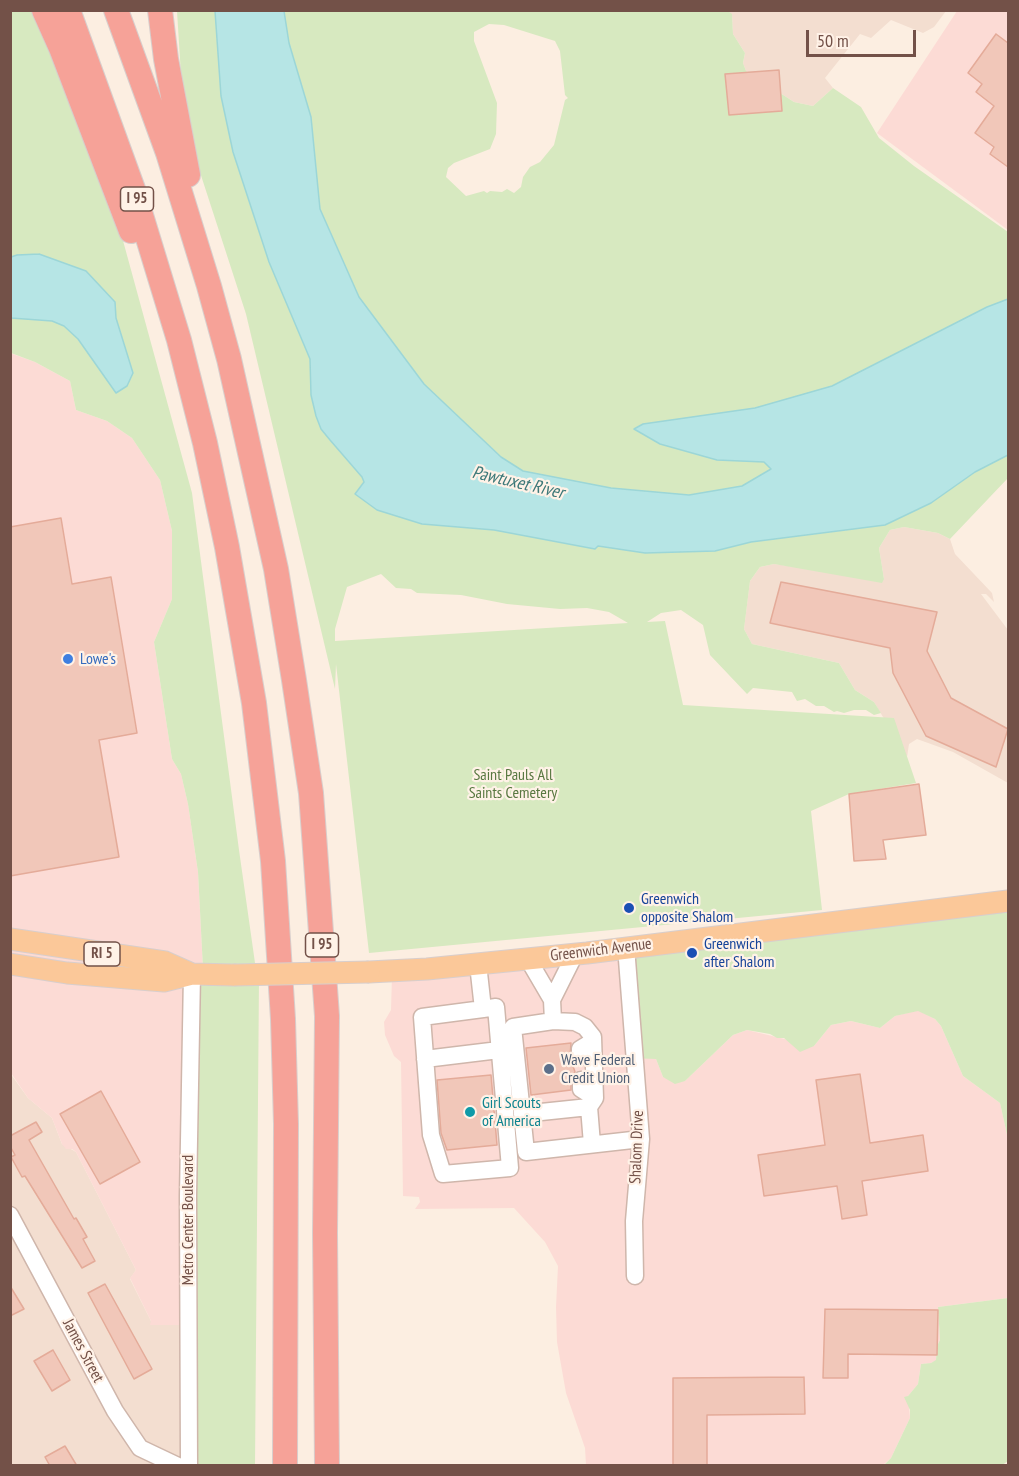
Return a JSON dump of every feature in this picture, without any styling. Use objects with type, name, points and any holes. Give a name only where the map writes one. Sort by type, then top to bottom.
[{"type":"highway","points":[[44,10],[62,48],[192,392]]},
{"type":"highway","name":"I 95","points":[[68,10],[133,189],[164,289],[192,392],[225,536],[246,651],[260,745],[273,861],[280,954],[285,1072],[285,1466]]},
{"type":"highway","name":"I 95","points":[[116,10],[164,142],[209,286],[244,421],[276,569],[310,793],[327,1016],[325,1233],[327,1466]]},
{"type":"highway","points":[[160,10],[170,82],[209,286]]},
{"type":"main road","name":"Greenwich Avenue","points":[[10,964],[76,974],[164,981],[192,974],[369,972],[575,954],[1008,901]]},
{"type":"main road","name":"Greenwich Avenue","points":[[10,939],[165,962],[192,974]]},
{"type":"street","name":"Shalom Drive","points":[[626,947],[641,1139],[634,1221],[635,1276]]},
{"type":"street","points":[[552,1000],[575,954]]},
{"type":"street","points":[[528,959],[552,1000],[553,1021]]},
{"type":"street","points":[[478,964],[483,1009]]},
{"type":"street","name":"Metro Center Boulevard","points":[[189,1466],[188,1196],[192,974]]},
{"type":"street","points":[[496,1007],[500,1050],[510,1168],[443,1174],[431,1135],[422,1017],[496,1007]]},
{"type":"street","points":[[592,1144],[593,1037],[585,1027],[575,1022],[553,1021],[513,1027],[526,1152],[641,1139]]},
{"type":"street","points":[[580,1057],[580,1049],[593,1041]]},
{"type":"street","points":[[425,1059],[500,1050]]},
{"type":"street","points":[[581,1080],[581,1089],[592,1102]]},
{"type":"street","points":[[522,1113],[592,1102]]},
{"type":"street","name":"James Street","points":[[10,1215],[115,1411],[140,1448],[178,1466]]},
{"type":"shaded area","points":[[728,11],[946,11],[934,27],[923,33],[891,20],[871,38],[860,34],[825,78],[833,88],[813,106],[794,102],[746,71],[743,63],[745,53],[733,34],[732,15]]},
{"type":"shaded area","points":[[957,11],[1008,11],[1008,230],[877,133]]},
{"type":"shaded area","points":[[10,353],[35,362],[70,381],[76,410],[107,421],[132,438],[160,480],[172,531],[172,599],[154,642],[172,759],[181,774],[188,804],[198,872],[203,969],[186,1325],[150,1325],[151,1321],[130,1278],[136,1270],[76,1152],[66,1149],[52,1118],[28,1098],[11,1073]]},
{"type":"shaded area","points":[[904,527],[938,533],[950,539],[955,554],[992,593],[994,602],[986,594],[981,594],[1008,630],[1008,783],[953,752],[917,739],[909,744],[907,757],[874,702],[855,690],[839,663],[752,644],[744,629],[750,581],[760,567],[774,564],[884,579],[879,548],[890,530]]},
{"type":"shaded area","points":[[623,946],[663,1077],[685,1081],[733,1035],[747,1030],[814,1046],[831,1025],[851,1021],[880,1028],[895,1016],[918,1010],[935,1019],[941,1026],[963,1076],[1000,1103],[1008,1139],[1008,1298],[938,1307],[940,1340],[937,1346],[936,1361],[921,1364],[918,1384],[908,1396],[910,1418],[891,1458],[883,1465],[586,1465],[585,1448],[566,1393],[557,1342],[558,1266],[545,1242],[514,1208],[415,1209],[420,1202],[419,1197],[403,1196],[401,1062],[394,1056],[385,1035],[384,1022],[391,1010],[392,976]]},
{"type":"shaded area","points":[[10,1073],[28,1098],[52,1118],[62,1144],[76,1152],[136,1270],[130,1279],[151,1321],[186,1325],[187,1465],[11,1465]]},
{"type":"green space","points":[[11,11],[35,11],[119,226],[192,493],[239,850],[259,978],[255,1465],[187,1465],[192,974],[203,969],[198,872],[188,804],[181,774],[172,759],[154,642],[172,599],[172,531],[160,480],[132,438],[107,421],[76,410],[70,381],[35,362],[11,353],[11,318],[52,321],[64,326],[78,339],[116,392],[115,302],[17,255],[11,257]]},
{"type":"green space","name":"Saint Pauls All Saints Cemetery","points":[[177,11],[215,11],[221,96],[233,152],[269,262],[310,359],[311,395],[321,429],[362,477],[364,482],[355,494],[422,524],[494,530],[645,553],[715,551],[751,542],[847,530],[1008,455],[1008,478],[950,539],[938,533],[904,527],[890,530],[879,548],[884,579],[882,583],[774,564],[760,567],[750,581],[744,629],[752,644],[839,663],[855,690],[874,702],[881,713],[874,715],[866,710],[834,712],[824,706],[816,706],[805,699],[797,701],[792,692],[753,688],[747,694],[710,655],[703,625],[681,610],[661,613],[647,622],[665,621],[683,705],[894,718],[916,783],[849,794],[811,811],[822,910],[369,953],[336,664],[335,689],[246,314],[184,123]],"holes":[[[381,574],[396,588],[411,589],[417,593],[461,595],[507,604],[560,609],[587,608],[609,612],[628,623],[335,641],[335,629],[347,587]]]},
{"type":"green space","points":[[284,11],[728,11],[732,14],[733,34],[745,53],[743,63],[746,71],[794,102],[813,106],[833,88],[861,107],[879,138],[914,166],[1008,232],[1008,299],[987,307],[832,386],[755,408],[643,424],[634,429],[661,444],[754,462],[764,461],[772,469],[742,486],[689,495],[611,488],[523,471],[501,457],[424,384],[359,297],[320,209],[311,117],[289,43]],"holes":[[[489,24],[504,25],[555,41],[560,51],[565,95],[568,98],[565,100],[554,145],[540,162],[530,167],[523,177],[521,187],[514,193],[507,189],[502,192],[487,193],[484,191],[466,196],[446,177],[448,168],[454,163],[490,149],[496,134],[497,103],[474,41],[474,32]]]},
{"type":"green space","points":[[1008,899],[1008,1139],[1000,1103],[963,1076],[941,1026],[935,1019],[918,1011],[895,1016],[880,1028],[851,1021],[831,1025],[814,1046],[800,1052],[784,1038],[747,1030],[733,1035],[685,1081],[675,1084],[663,1077],[656,1059],[630,1058],[631,945]]},
{"type":"green space","points":[[1008,1298],[1008,1461],[1001,1466],[883,1466],[891,1458],[910,1418],[910,1410],[904,1397],[908,1396],[918,1384],[921,1364],[936,1360],[940,1340],[938,1307]]},
{"type":"water","name":"Pawtuxet River","points":[[215,11],[284,11],[289,43],[311,117],[320,209],[359,297],[424,384],[501,457],[523,471],[611,488],[689,495],[742,486],[771,469],[764,462],[717,460],[660,444],[634,429],[643,424],[755,408],[832,386],[987,307],[1008,299],[1008,455],[975,472],[931,503],[885,525],[751,542],[715,551],[645,553],[598,546],[595,549],[494,530],[422,524],[377,510],[355,494],[364,482],[362,477],[321,429],[316,416],[311,395],[310,359],[269,262],[233,152],[221,96]]},
{"type":"water","points":[[39,254],[86,271],[115,302],[116,318],[133,373],[127,386],[116,393],[78,339],[64,326],[52,321],[11,318],[11,257]]},
{"type":"building","points":[[996,34],[1008,43],[1008,167],[990,154],[994,147],[975,133],[994,106],[976,92],[982,84],[968,73]]},
{"type":"building","points":[[779,70],[782,111],[729,115],[725,74]]},
{"type":"building","name":"Lowe's","points":[[61,518],[72,584],[111,577],[137,733],[99,740],[119,857],[10,876],[10,527]]},
{"type":"building","points":[[781,582],[937,612],[927,651],[951,698],[1008,729],[996,767],[926,736],[893,673],[890,648],[770,623]]},
{"type":"building","points":[[919,784],[926,835],[883,840],[886,859],[854,861],[849,794]]},
{"type":"building","name":"Wave Federal Credit Union","points":[[571,1043],[570,1057],[575,1072],[571,1079],[571,1090],[531,1095],[526,1048]]},
{"type":"building","points":[[860,1074],[870,1143],[923,1135],[928,1171],[862,1181],[867,1215],[842,1219],[837,1186],[764,1196],[758,1155],[825,1145],[816,1080]]},
{"type":"building","name":"Girl Scouts of America","points":[[491,1075],[497,1145],[447,1150],[441,1133],[437,1080]]},
{"type":"building","points":[[101,1091],[140,1162],[100,1184],[60,1114]]},
{"type":"building","points":[[36,1122],[42,1132],[29,1140],[74,1219],[76,1218],[87,1237],[83,1239],[95,1261],[82,1268],[11,1157],[15,1155],[10,1146],[10,1136]]},
{"type":"building","points":[[105,1284],[152,1369],[134,1379],[88,1293]]},
{"type":"building","points":[[10,1286],[24,1309],[10,1316]]},
{"type":"building","points":[[825,1309],[938,1310],[937,1355],[848,1354],[848,1378],[823,1378]]},
{"type":"building","points":[[53,1350],[70,1380],[52,1391],[34,1361]]},
{"type":"building","points":[[804,1377],[805,1414],[707,1415],[707,1466],[673,1466],[673,1378]]},
{"type":"building","points":[[65,1446],[77,1466],[50,1466],[45,1457]]},
{"type":"place","name":"Lowe's","points":[[68,659]]},
{"type":"place","name":"Greenwich opposite Shalom","points":[[629,908]]},
{"type":"place","name":"Greenwich after Shalom","points":[[692,953]]},
{"type":"place","name":"Wave Federal Credit Union","points":[[549,1069]]},
{"type":"place","name":"Girl Scouts of America","points":[[470,1112]]}]
